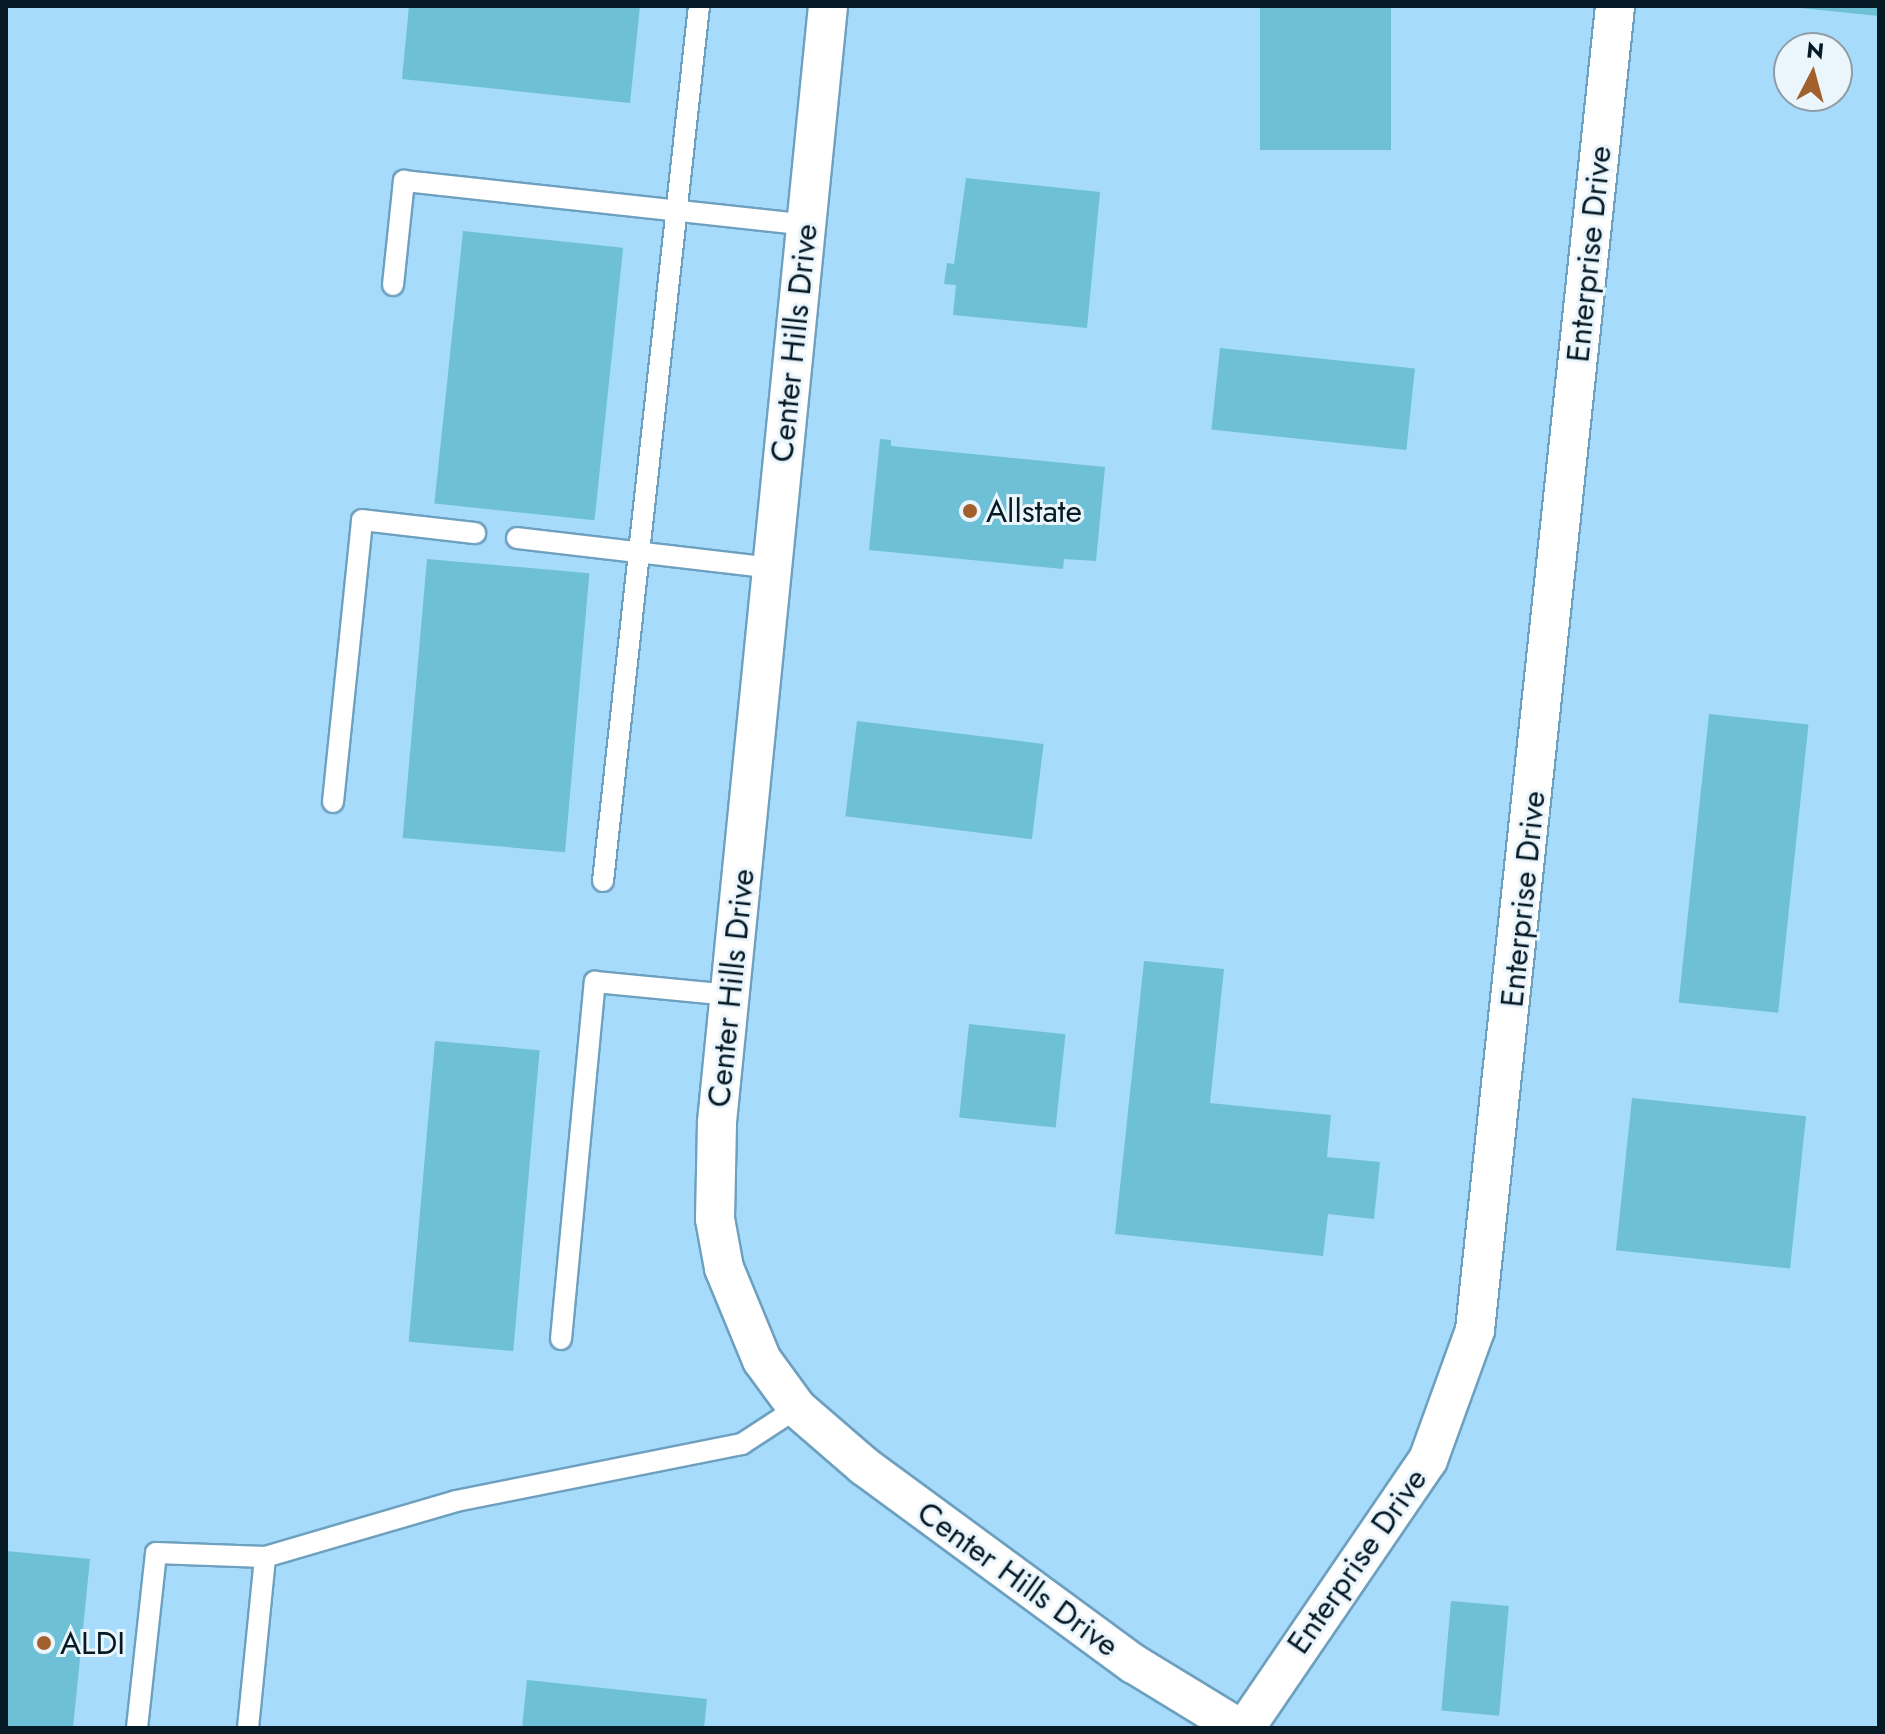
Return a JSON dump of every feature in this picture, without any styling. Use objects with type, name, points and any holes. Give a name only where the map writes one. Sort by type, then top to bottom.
[{"type":"street","name":"Center Hills Drive","points":[[828,6],[730,995],[715,1219],[724,1268],[762,1360],[797,1408],[864,1466],[1134,1664],[1239,1728]]},
{"type":"street","name":"Enterprise Drive","points":[[1245,1728],[1428,1460],[1475,1330],[1615,6]]},
{"type":"lane","points":[[603,881],[680,209],[699,6]]},
{"type":"lane","points":[[393,285],[404,181],[806,225]]},
{"type":"lane","points":[[333,802],[362,520],[475,533]]},
{"type":"lane","points":[[517,538],[772,568]]},
{"type":"lane","points":[[561,1339],[595,982],[730,995]]},
{"type":"lane","points":[[137,1728],[156,1553],[265,1557],[456,1501],[742,1444],[797,1408]]},
{"type":"lane","points":[[248,1728],[265,1557]]},
{"type":"building","points":[[409,6],[640,6],[630,103],[402,79]]},
{"type":"building","points":[[1260,6],[1391,6],[1391,150],[1260,150]]},
{"type":"building","points":[[1800,6],[1879,6],[1879,16],[1800,8]]},
{"type":"building","points":[[966,178],[1100,192],[1087,328],[953,315],[956,285],[944,284],[947,263],[954,264]]},
{"type":"building","points":[[463,231],[623,248],[594,520],[434,503]]},
{"type":"building","points":[[1220,348],[1415,368],[1406,450],[1211,430]]},
{"type":"building","points":[[880,439],[891,440],[891,446],[1105,467],[1096,561],[1064,559],[1063,569],[869,550]]},
{"type":"building","points":[[427,559],[589,573],[565,852],[403,838]]},
{"type":"building","points":[[1709,714],[1808,724],[1778,1013],[1679,1002]]},
{"type":"building","points":[[857,721],[1044,744],[1032,839],[845,816]]},
{"type":"building","points":[[1144,961],[1224,969],[1210,1103],[1331,1115],[1327,1157],[1380,1162],[1374,1219],[1328,1214],[1323,1256],[1115,1234]]},
{"type":"building","points":[[969,1024],[1065,1034],[1056,1128],[959,1117]]},
{"type":"building","points":[[435,1041],[540,1050],[513,1351],[409,1342]]},
{"type":"building","points":[[1632,1098],[1806,1116],[1790,1268],[1616,1250]]},
{"type":"building","name":"ALDI","points":[[6,1551],[90,1559],[73,1728],[6,1728]]},
{"type":"building","points":[[1451,1601],[1509,1606],[1499,1716],[1441,1711]]},
{"type":"building","points":[[527,1680],[707,1699],[704,1728],[522,1728]]},
{"type":"place","name":"Allstate","points":[[970,511]]},
{"type":"place","name":"ALDI","points":[[44,1643]]}]
